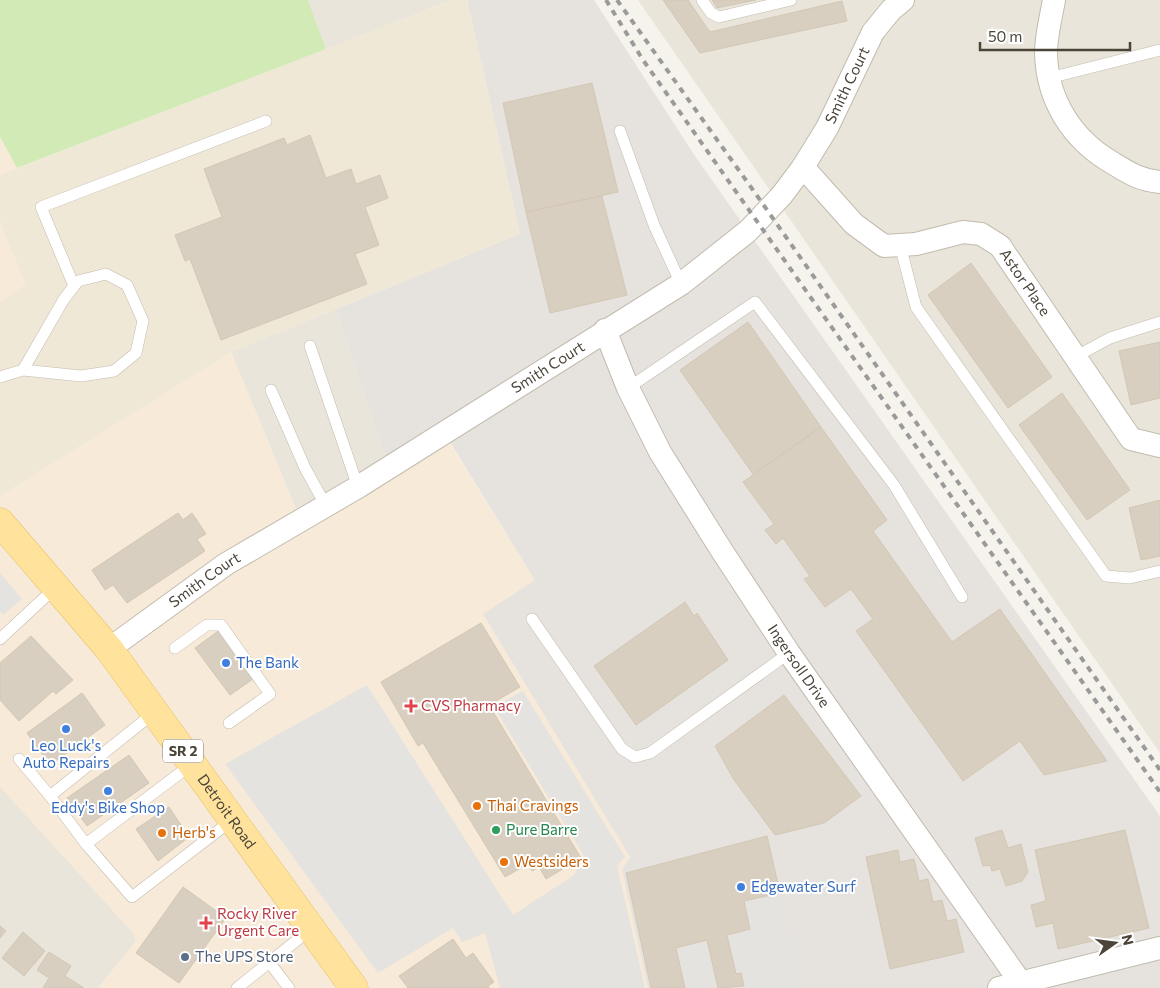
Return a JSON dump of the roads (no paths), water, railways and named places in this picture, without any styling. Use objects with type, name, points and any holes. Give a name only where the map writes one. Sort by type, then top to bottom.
[{"type":"main road","name":"Detroit Road","points":[[0,522],[109,649],[354,988]]},
{"type":"street","points":[[1054,0],[1046,52],[1049,78],[1063,118],[1094,153],[1142,181],[1160,182]]},
{"type":"street","name":"Smith Court","points":[[109,649],[226,564],[358,487],[681,284],[748,231],[782,195],[803,166],[827,128],[873,32],[893,3]]},
{"type":"street","name":"Astor Place","points":[[803,166],[854,224],[884,246],[916,244],[963,232],[981,234],[1000,246],[1131,440],[1160,446]]},
{"type":"street","name":"Ingersoll Drive","points":[[605,330],[628,388],[660,452],[789,653],[1021,983]]},
{"type":"street","points":[[999,988],[1160,948]]},
{"type":"lane","points":[[702,0],[711,12],[719,17],[791,0]]},
{"type":"lane","points":[[1049,78],[1160,50]]},
{"type":"lane","points":[[74,286],[41,207],[266,121]]},
{"type":"lane","points":[[620,131],[654,225],[681,284]]},
{"type":"lane","points":[[900,245],[916,307],[1106,576],[1130,578],[1160,571]]},
{"type":"lane","points":[[0,377],[23,370],[81,376],[114,371],[136,353],[143,321],[128,285],[106,274],[78,281],[64,299],[23,370]]},
{"type":"lane","points":[[628,388],[755,302],[894,484],[962,597]]},
{"type":"lane","points":[[1075,357],[1110,338],[1160,322]]},
{"type":"lane","points":[[310,346],[358,487]]},
{"type":"lane","points":[[271,390],[305,468],[326,506]]},
{"type":"lane","points":[[0,639],[56,587]]},
{"type":"lane","points":[[532,620],[622,749],[635,757],[650,753],[789,653]]},
{"type":"lane","points":[[176,648],[207,625],[221,625],[270,694],[229,723]]},
{"type":"lane","points":[[50,796],[154,712]]},
{"type":"lane","points":[[19,759],[86,844],[132,897],[232,820]]},
{"type":"lane","points":[[86,844],[192,764]]},
{"type":"lane","points":[[237,988],[311,929]]},
{"type":"lane","points":[[269,962],[288,988]]},
{"type":"railway","points":[[606,0],[643,60],[1160,792]]},
{"type":"railway","points":[[617,0],[753,190],[1160,770]]},
{"type":"place","name":"The Bank","points":[[226,663]]},
{"type":"place","name":"CVS Pharmacy","points":[[411,706]]},
{"type":"place","name":"Leo Luck's Auto Repairs","points":[[66,729]]},
{"type":"place","name":"Eddy's Bike Shop","points":[[108,791]]},
{"type":"place","name":"Thai Cravings","points":[[477,806]]},
{"type":"place","name":"Pure Barre","points":[[496,830]]},
{"type":"place","name":"Herb's","points":[[162,833]]},
{"type":"place","name":"Westsiders","points":[[504,862]]},
{"type":"place","name":"Edgewater Surf","points":[[741,887]]},
{"type":"place","name":"Rocky River Urgent Care","points":[[206,923]]},
{"type":"place","name":"The UPS Store","points":[[185,957]]}]
